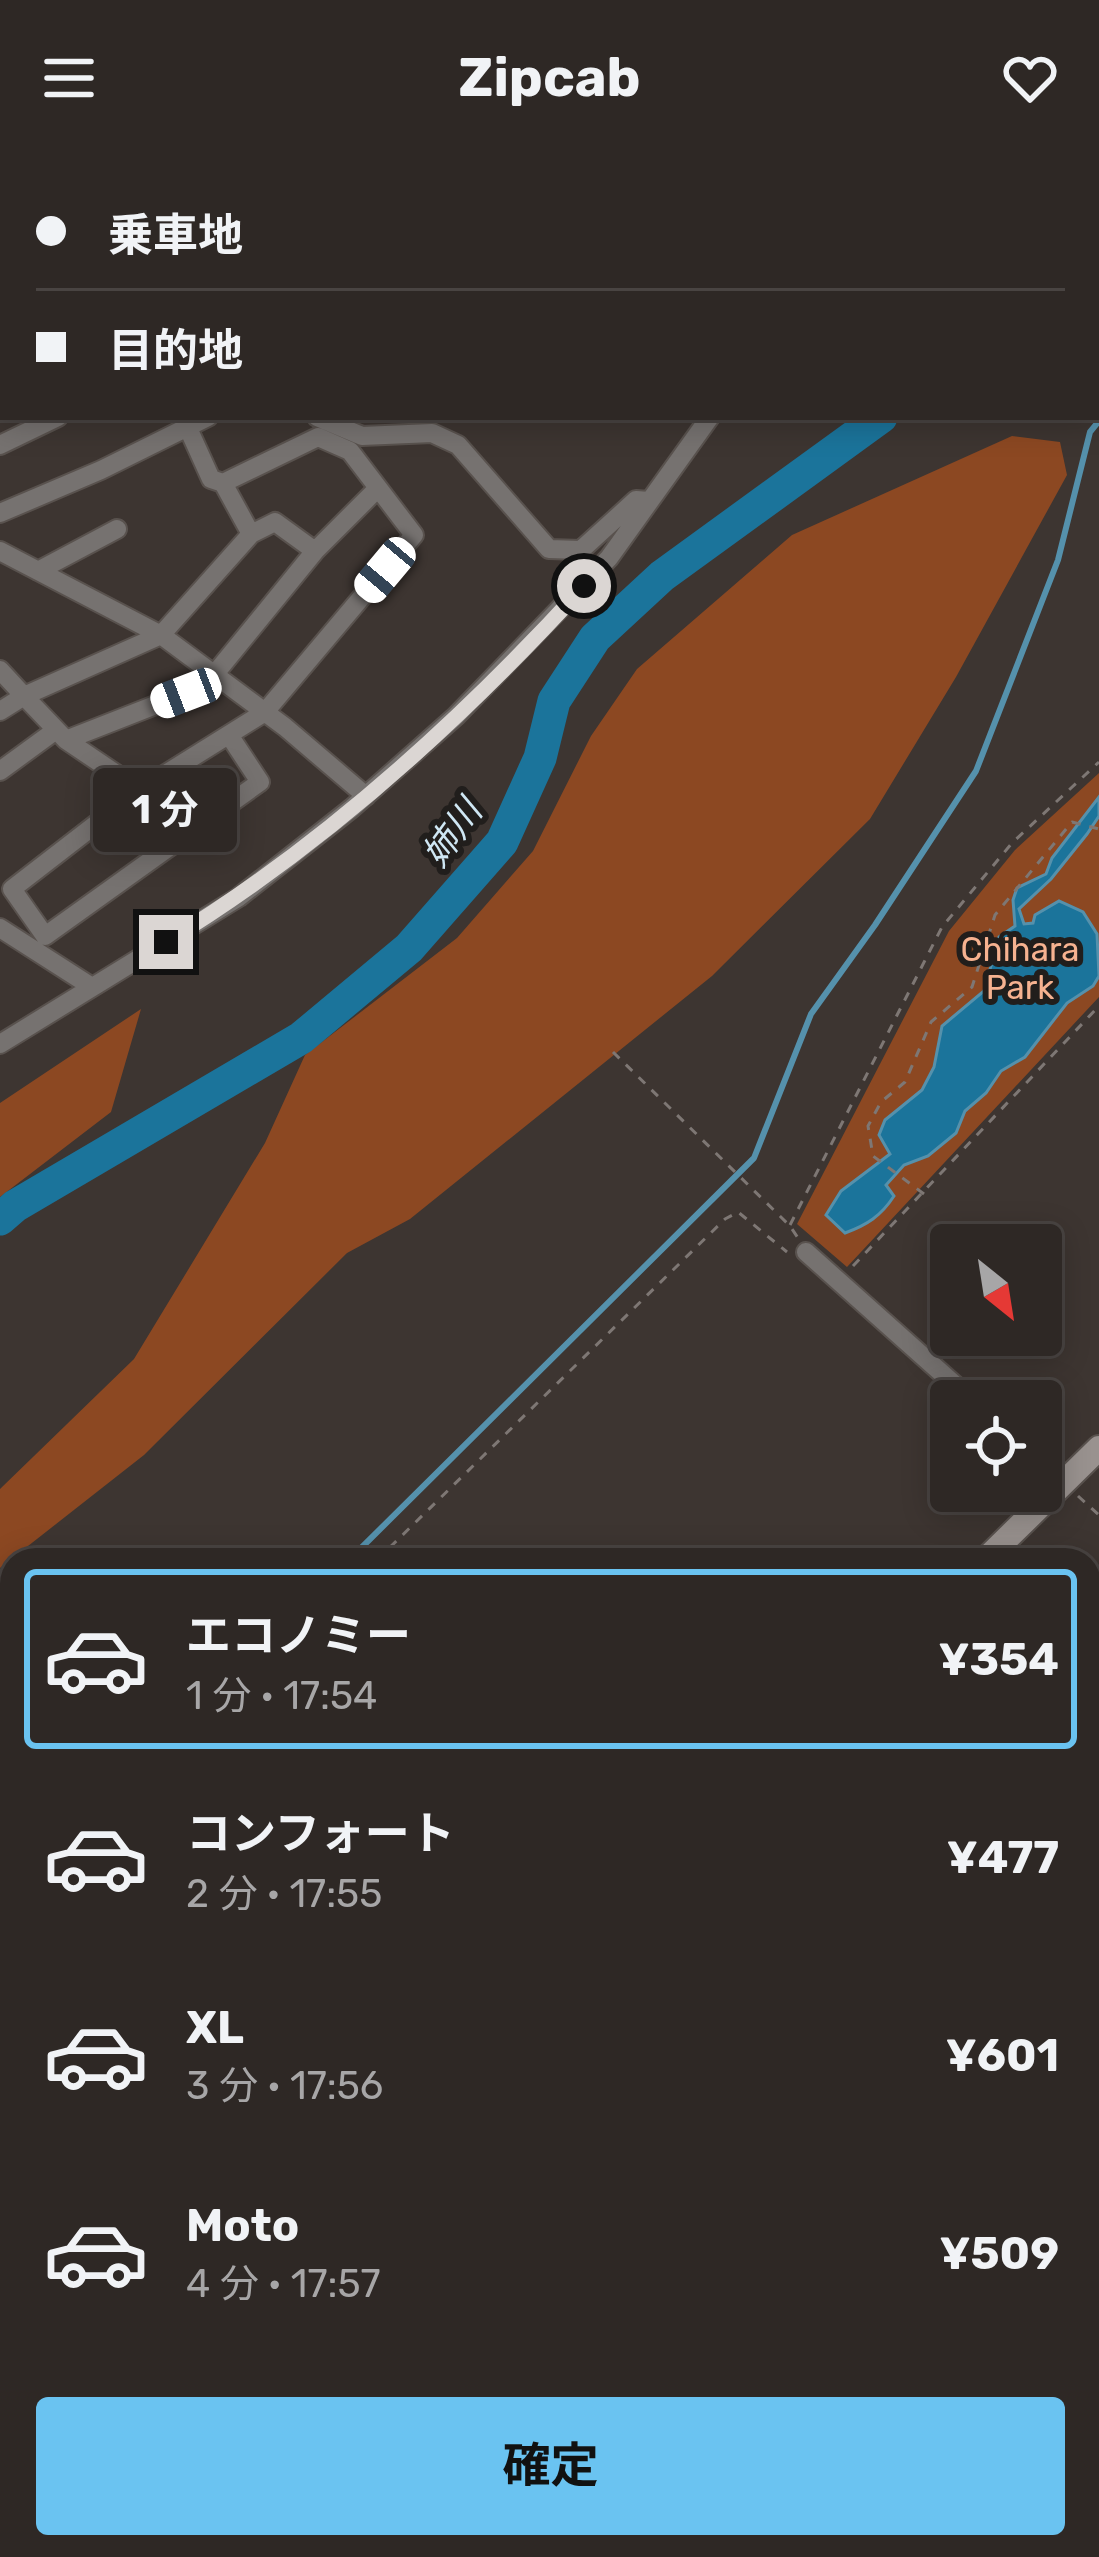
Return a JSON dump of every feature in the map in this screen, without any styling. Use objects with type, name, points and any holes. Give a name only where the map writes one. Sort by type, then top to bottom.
[{"type":"main road","points":[[997,1548],[1099,1448]]},
{"type":"street","points":[[0,445],[52,420]]},
{"type":"street","points":[[324,420],[362,436],[431,433],[458,445],[549,549],[581,550],[636,500],[649,501]]},
{"type":"street","points":[[0,1043],[239,897],[366,796],[456,716],[559,613],[609,558],[708,420]]},
{"type":"street","points":[[0,513],[186,422],[211,479],[223,483],[251,534]]},
{"type":"street","points":[[223,483],[318,437],[350,451],[415,535],[265,712],[140,790],[12,889],[45,936],[260,782],[229,735]]},
{"type":"street","points":[[0,771],[61,735],[186,693],[214,675],[315,551],[378,488]]},
{"type":"street","points":[[0,711],[161,635],[251,534],[275,522],[315,551]]},
{"type":"street","points":[[38,572],[117,529]]},
{"type":"street","points":[[0,551],[161,635],[265,712],[366,796]]},
{"type":"street","points":[[0,670],[61,735],[140,790]]},
{"type":"street","points":[[0,928],[92,987]]},
{"type":"street","points":[[806,1252],[950,1380]]},
{"type":"path","points":[[790,1226],[942,927],[1012,843],[1099,763]]},
{"type":"path","points":[[924,1194],[873,1156],[868,1126],[881,1102],[905,1082],[932,1022],[972,987],[995,915],[1072,822],[1099,830]]},
{"type":"path","points":[[839,1280],[1099,1006]]},
{"type":"path","points":[[389,1548],[725,1220],[738,1212],[800,1262],[806,1252],[790,1226],[613,1052]]},
{"type":"path","points":[[1064,1483],[1099,1515]]},
{"type":"green space","points":[[1012,436],[1060,442],[1067,475],[956,677],[870,819],[712,976],[410,1219],[347,1253],[144,1455],[25,1548],[0,1548],[0,1489],[134,1359],[265,1143],[305,1055],[457,938],[533,851],[591,736],[637,669],[792,535]]},
{"type":"green space","name":"Chihara Park","points":[[1099,773],[1099,997],[847,1267],[797,1224],[949,931],[1015,850]]},
{"type":"green space","points":[[141,1009],[111,1112],[0,1197],[0,1103]]},
{"type":"water","points":[[1099,797],[1099,816],[1087,834],[1019,909],[1024,924],[1033,923],[1035,915],[1059,901],[1083,912],[1097,934],[1099,976],[1093,986],[1067,1003],[1025,1057],[1001,1071],[965,1111],[956,1133],[928,1156],[904,1165],[886,1185],[894,1196],[884,1209],[845,1233],[826,1215],[841,1191],[890,1154],[879,1135],[885,1120],[922,1090],[934,1067],[942,1026],[984,991],[999,937],[1015,926],[1017,888],[1046,874],[1052,858]]},
{"type":"waterway","name":"姉川","points":[[0,1219],[301,1038],[409,948],[502,842],[540,758],[554,701],[595,638],[662,576],[877,420]]},
{"type":"waterway","points":[[361,1548],[754,1158],[811,1014],[976,771],[1058,560],[1090,432],[1099,421]]},
{"type":"route","points":[[166,942],[239,897],[352,808],[456,716],[584,586]]}]
